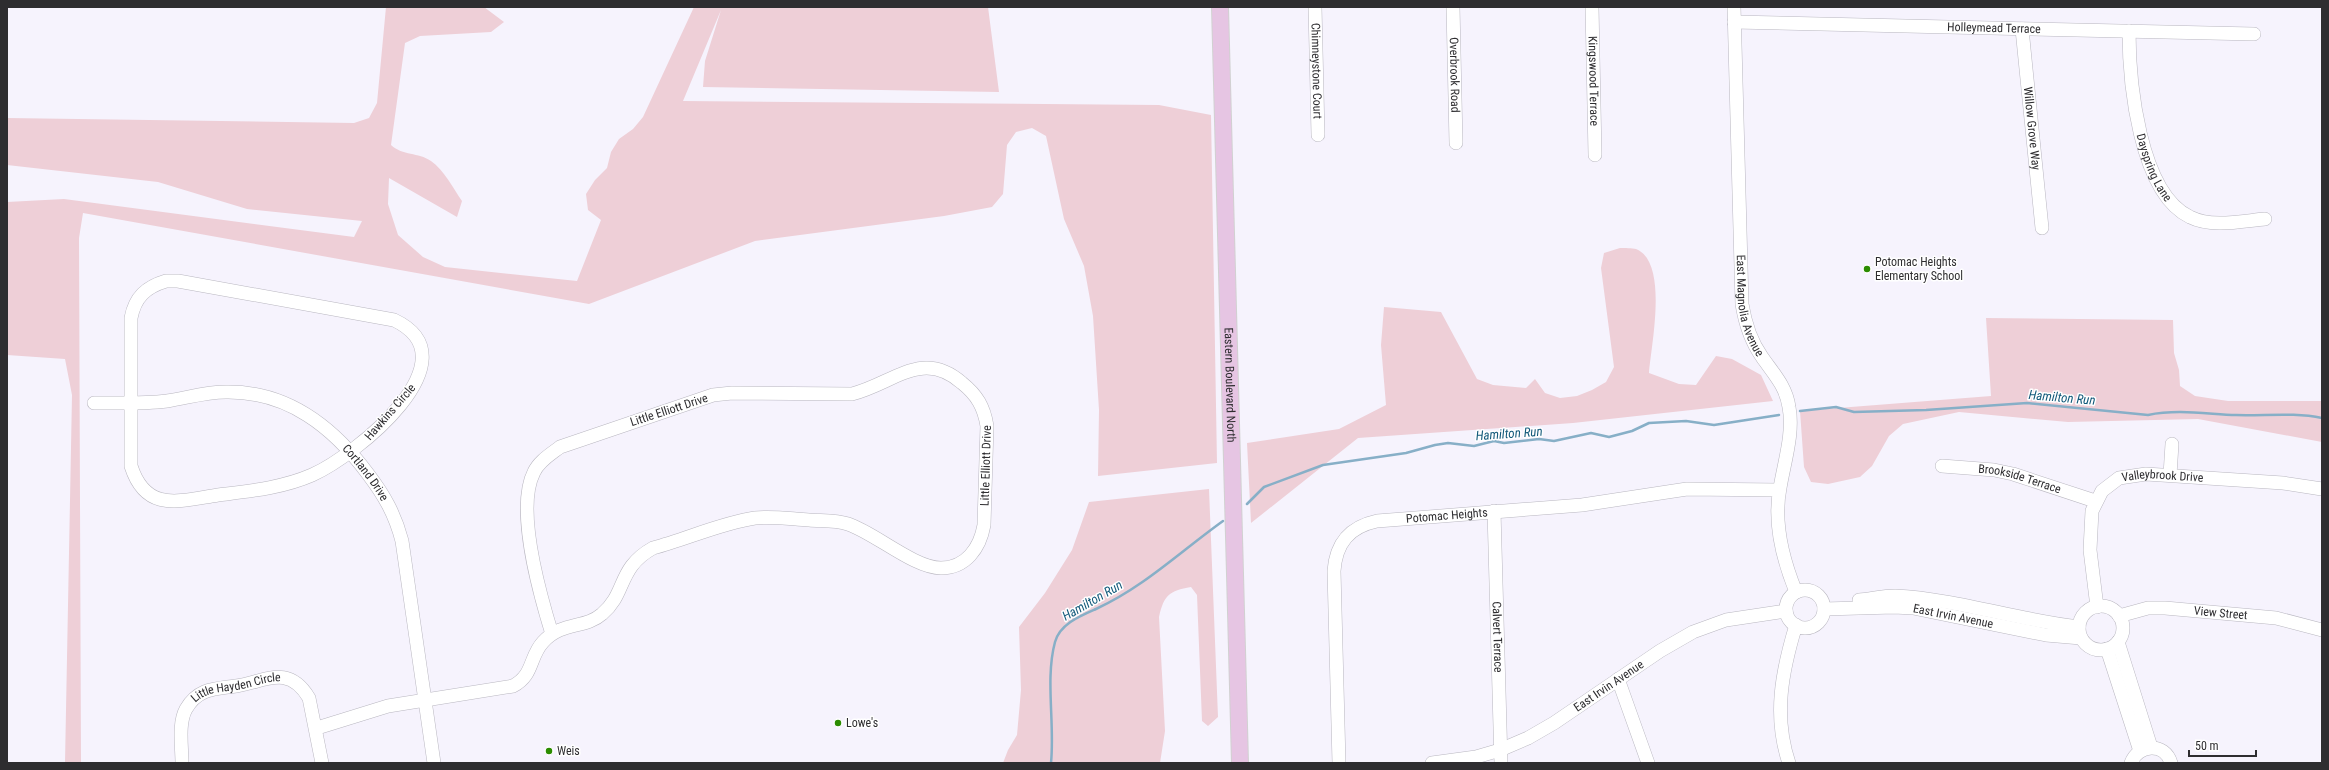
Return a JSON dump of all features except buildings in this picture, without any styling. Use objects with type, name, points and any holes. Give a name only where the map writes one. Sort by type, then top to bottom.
[{"type":"main road","name":"Eastern Boulevard North","points":[[1220,7],[1240,763]]},
{"type":"street","name":"Chimneystone Court","points":[[1315,7],[1318,135]]},
{"type":"street","name":"Overbrook Road","points":[[1453,7],[1456,143]]},
{"type":"street","name":"Kingswood Terrace","points":[[1592,7],[1595,155]]},
{"type":"street","name":"East Magnolia Avenue","points":[[1734,7],[1742,304],[1744,322],[1751,339],[1777,376],[1785,392],[1790,408],[1786,460],[1779,490],[1778,526],[1781,546],[1796,592]]},
{"type":"street","name":"Holleymead Terrace","points":[[1734,22],[2254,34]]},
{"type":"street","name":"Willow Grove Way","points":[[2022,29],[2042,228]]},
{"type":"street","name":"Dayspring Lane","points":[[2129,31],[2129,67],[2137,121],[2152,169],[2170,201],[2190,217],[2202,221],[2215,223],[2265,219]]},
{"type":"street","name":"Hawkins Circle","points":[[166,281],[178,281],[394,320],[405,325],[418,343],[423,354],[421,372],[389,417],[352,452],[329,467],[291,483],[166,501],[147,493],[134,477],[131,466],[130,403],[132,313],[138,298],[146,289],[166,281]]},
{"type":"street","name":"Little Elliott Drive","points":[[425,700],[504,689],[517,684],[528,674],[538,648],[552,634],[561,628],[594,619],[601,615],[613,601],[625,574],[641,555],[654,548],[739,521],[756,518],[839,522],[857,528],[929,566],[941,568],[963,562],[977,548],[982,537],[987,426],[985,410],[973,392],[958,379],[934,367],[926,367],[904,372],[866,391],[852,394],[732,393],[713,396],[560,447],[542,461],[534,472],[527,498],[526,510],[539,594],[552,634]]},
{"type":"street","name":"Cortland Drive","points":[[94,403],[167,401],[205,393],[247,393],[286,404],[303,412],[320,423],[352,452],[384,496],[397,522],[402,541],[434,763]]},
{"type":"street","points":[[2170,475],[2172,444]]},
{"type":"street","name":"Brookside Terrace","points":[[1942,466],[1994,470],[2013,474],[2096,501]]},
{"type":"street","name":"Valleybrook Drive","points":[[2097,607],[2090,550],[2090,523],[2096,501],[2109,484],[2119,478],[2146,474],[2170,475],[2283,483],[2322,489]]},
{"type":"street","name":"Potomac Heights","points":[[1339,763],[1334,571],[1339,547],[1354,530],[1364,524],[1494,511],[1582,505],[1687,489],[1779,490]]},
{"type":"street","name":"Calvert Terrace","points":[[1494,511],[1500,756]]},
{"type":"street","points":[[1804,590],[1812,591],[1819,596],[1824,606],[1820,621],[1809,627],[1796,625],[1791,622],[1786,610],[1790,596],[1796,592],[1804,590]]},
{"type":"street","name":"East Irvin Avenue","points":[[1824,606],[1913,608],[2046,635],[2080,633]]},
{"type":"street","points":[[2113,646],[2098,650],[2091,648],[2080,633],[2081,618],[2088,610],[2097,607],[2105,607],[2119,616],[2122,629],[2113,646],[2145,749]]},
{"type":"street","name":"View Street","points":[[2119,616],[2148,608],[2165,608],[2276,618],[2322,630]]},
{"type":"street","name":"East Irvin Avenue","points":[[1432,763],[1476,757],[1500,756],[1554,723],[1618,679],[1693,632],[1726,620],[1786,610]]},
{"type":"street","points":[[1789,763],[1780,712],[1781,688],[1786,658],[1796,625]]},
{"type":"street","name":"Little Hayden Circle","points":[[182,763],[182,729],[184,714],[192,701],[207,690],[236,686],[267,677],[285,679],[304,689],[309,698],[322,763]]},
{"type":"street","points":[[1618,679],[1648,763]]},
{"type":"street","points":[[316,728],[388,706],[425,700]]},
{"type":"street","points":[[2128,763],[2145,749],[2159,749],[2166,754],[2171,763]]},
{"type":"shaded area","points":[[386,7],[484,7],[504,22],[491,32],[420,36],[405,43],[391,145],[400,151],[421,156],[431,161],[444,174],[462,201],[457,217],[389,178],[388,204],[398,235],[423,257],[445,267],[577,281],[601,220],[588,210],[586,194],[595,180],[607,168],[611,152],[619,139],[633,129],[643,117],[694,7],[988,7],[999,92],[703,87],[705,61],[721,10],[683,101],[1159,105],[1211,115],[1217,463],[1098,476],[1099,410],[1093,316],[1084,266],[1064,219],[1046,136],[1032,128],[1016,132],[1007,145],[1003,194],[992,207],[944,216],[755,241],[589,304],[83,213],[79,238],[81,763],[65,763],[72,395],[65,359],[7,355],[7,202],[64,199],[354,237],[362,221],[247,209],[158,182],[7,165],[7,118],[354,123],[369,118],[377,103]]},
{"type":"shaded area","points":[[1620,248],[1636,249],[1646,257],[1652,270],[1656,306],[1649,373],[1679,384],[1696,385],[1716,356],[1732,359],[1761,375],[1773,401],[1573,423],[1358,438],[1251,523],[1247,443],[1339,429],[1386,405],[1381,345],[1384,307],[1441,312],[1477,379],[1493,385],[1526,388],[1535,379],[1545,393],[1560,398],[1577,396],[1606,382],[1614,367],[1601,268],[1604,253]]},
{"type":"shaded area","points":[[1986,318],[2173,320],[2174,353],[2179,370],[2180,386],[2195,396],[2228,401],[2322,401],[2322,442],[2198,419],[2068,422],[1959,412],[1903,424],[1889,436],[1872,466],[1860,477],[1828,484],[1811,482],[1804,467],[1800,411],[1991,396]]},
{"type":"shaded area","points":[[1209,489],[1218,717],[1208,726],[1202,721],[1197,595],[1191,587],[1177,590],[1169,595],[1163,604],[1159,617],[1165,731],[1160,763],[1003,763],[1008,750],[1017,735],[1021,690],[1019,627],[1045,593],[1072,550],[1089,502]]},
{"type":"waterway","name":"Hamilton Run","points":[[1800,411],[1836,407],[1854,412],[1926,410],[2027,403],[2148,415],[2170,412],[2192,412],[2236,415],[2290,415],[2322,418]]},
{"type":"waterway","name":"Hamilton Run","points":[[1247,504],[1264,487],[1323,465],[1406,453],[1435,445],[1448,443],[1474,446],[1494,441],[1504,443],[1539,439],[1554,441],[1591,433],[1609,437],[1632,431],[1649,423],[1686,421],[1714,425],[1779,415]]},
{"type":"waterway","name":"Hamilton Run","points":[[1051,763],[1052,733],[1050,686],[1052,656],[1055,642],[1061,630],[1071,621],[1114,600],[1130,590],[1162,568],[1223,521]]},
{"type":"place","name":"Potomac Heights Elementary School","points":[[1867,269]]},
{"type":"place","name":"Lowe's","points":[[838,723]]},
{"type":"place","name":"Weis","points":[[549,751]]}]
